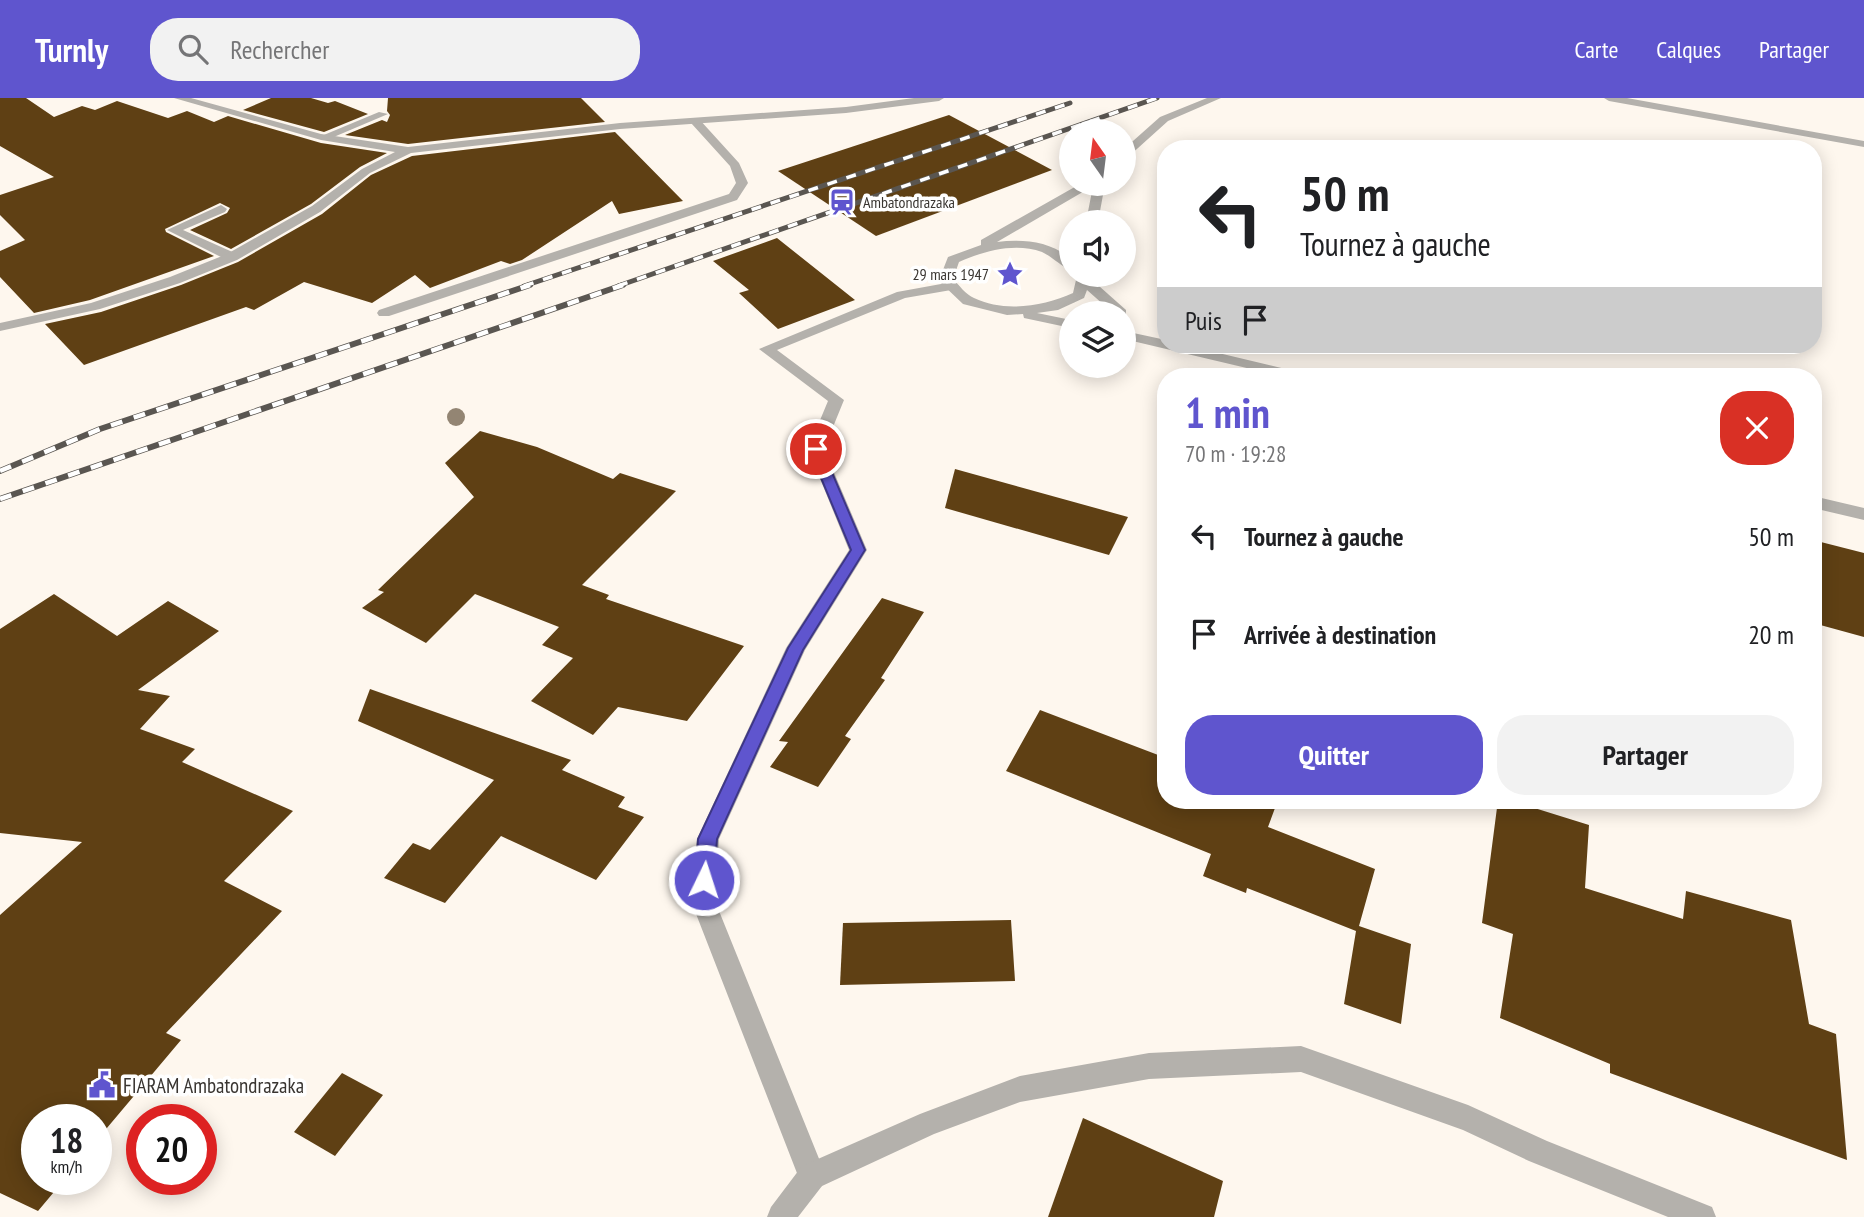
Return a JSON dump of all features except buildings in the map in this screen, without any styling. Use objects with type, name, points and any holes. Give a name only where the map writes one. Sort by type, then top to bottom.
[{"type":"street","points":[[179,98],[325,137],[374,148],[408,150],[621,126],[846,110],[939,98]]},
{"type":"street","points":[[1136,144],[1164,119],[1216,98]]},
{"type":"street","points":[[1609,98],[1864,144]]},
{"type":"street","points":[[325,137],[383,114]]},
{"type":"street","points":[[383,313],[733,197],[742,183],[736,165],[695,121]]},
{"type":"street","points":[[0,327],[95,306],[175,280],[232,257],[316,209],[366,171],[408,150]]},
{"type":"street","points":[[1059,322],[968,301],[946,280],[953,260],[1066,196]]},
{"type":"street","points":[[221,209],[173,230],[232,257]]},
{"type":"street","points":[[977,248],[1006,244],[1042,248],[1059,255]]},
{"type":"street","points":[[811,1176],[703,901],[708,839],[796,648],[858,550],[816,449],[836,400],[766,349],[902,295],[952,286]]},
{"type":"street","points":[[1007,311],[1053,307],[1079,295],[1080,287]]},
{"type":"street","points":[[1094,287],[1108,301]]},
{"type":"street","points":[[1136,324],[1157,339]]},
{"type":"street","points":[[1136,338],[1157,342]]},
{"type":"street","points":[[1207,354],[1264,368]]},
{"type":"street","points":[[1822,504],[1864,514]]},
{"type":"street","points":[[780,1217],[811,1176],[929,1123],[1020,1089],[1149,1066],[1301,1059],[1468,1118],[1539,1151],[1702,1217]]},
{"type":"railway","points":[[618,286],[1157,98]]},
{"type":"railway","points":[[524,286],[1070,103]]},
{"type":"railway","points":[[0,471],[100,429],[530,285]]},
{"type":"railway","points":[[0,499],[623,285]]},
{"type":"place","name":"Ambatondrazaka","points":[[842,202]]},
{"type":"place","name":"29 mars 1947","points":[[1010,274]]},
{"type":"place","name":"FIARAM Ambatondrazaka","points":[[102,1085]]},
{"type":"route","points":[[704,880],[708,839],[796,648],[858,550],[816,449]]}]
